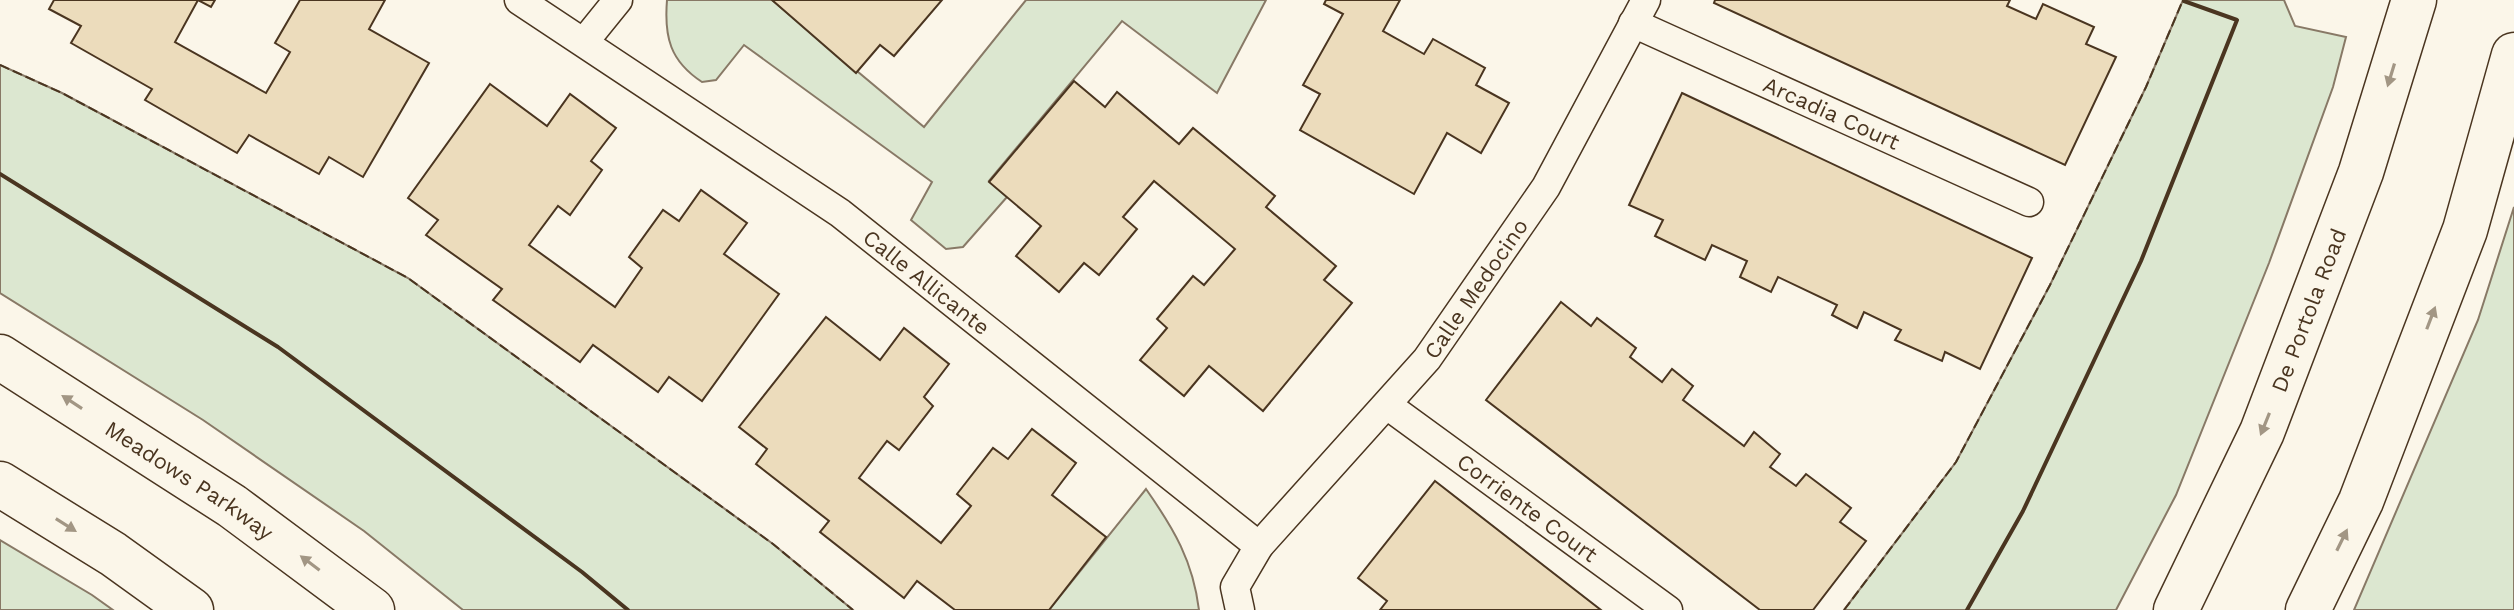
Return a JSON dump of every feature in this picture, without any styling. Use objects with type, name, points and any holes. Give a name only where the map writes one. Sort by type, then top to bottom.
[{"type":"main road","name":"De Portola Road","points":[[2176,610],[2262,432],[2361,172],[2414,0]]},
{"type":"main road","points":[[2308,610],[2361,501],[2465,230],[2514,55]]},
{"type":"main road","name":"Meadows Parkway","points":[[0,357],[232,506],[372,610]]},
{"type":"main road","points":[[0,484],[113,554],[191,610]]},
{"type":"lane","name":"Calle Allicante","points":[[519,0],[840,213],[1259,546]]},
{"type":"lane","points":[[584,42],[618,0]]},
{"type":"lane","name":"Arcadia Court","points":[[1640,12],[2029,202]]},
{"type":"lane","name":"Calle Medocino","points":[[1259,546],[1427,359],[1546,187],[1640,12]]},
{"type":"lane","name":"Corriente Court","points":[[1387,405],[1668,610]]},
{"type":"lane","points":[[1240,610],[1235,587],[1259,546]]},
{"type":"green space","points":[[667,0],[772,0],[924,127],[1026,0],[1266,0],[1217,93],[1122,21],[989,181],[1007,197],[963,247],[946,249],[911,220],[932,182],[744,45],[716,80],[702,82],[683,66],[671,47]]},
{"type":"green space","points":[[2183,0],[2284,0],[2295,26],[2346,37],[2333,87],[2269,263],[2176,495],[2116,610],[1844,610],[1956,462],[2050,285],[2146,87]]},
{"type":"green space","points":[[0,65],[62,93],[408,278],[773,544],[853,610],[463,610],[364,531],[203,420],[0,293]]},
{"type":"green space","points":[[2514,207],[2514,610],[2354,610],[2478,320]]},
{"type":"green space","points":[[1146,489],[1181,546],[1192,576],[1199,610],[1049,610]]},
{"type":"green space","points":[[0,540],[92,595],[113,610],[0,610]]},
{"type":"building","points":[[54,0],[198,0],[175,42],[266,93],[290,52],[275,43],[300,0],[385,0],[369,29],[429,63],[363,177],[329,157],[319,174],[249,135],[237,153],[145,100],[152,89],[71,43],[81,26],[49,9]]},
{"type":"building","points":[[198,0],[215,0],[211,7]]},
{"type":"building","points":[[772,0],[942,0],[894,56],[880,45],[856,73]]},
{"type":"building","points":[[1326,0],[1400,0],[1383,31],[1424,54],[1433,39],[1485,68],[1476,85],[1509,103],[1481,153],[1447,133],[1414,194],[1300,130],[1320,94],[1303,85],[1343,14],[1324,4]]},
{"type":"building","points":[[1715,0],[2010,0],[2007,6],[2036,19],[2043,4],[2094,27],[2086,44],[2116,57],[2065,165],[1714,3]]},
{"type":"building","points":[[1074,81],[1105,107],[1117,92],[1179,144],[1193,128],[1275,196],[1266,207],[1336,266],[1324,280],[1352,303],[1263,411],[1209,366],[1184,396],[1140,360],[1167,328],[1157,319],[1193,276],[1204,285],[1235,249],[1154,181],[1123,217],[1137,229],[1099,275],[1084,263],[1059,292],[1016,256],[1041,226],[989,182]]},
{"type":"building","points":[[490,84],[547,126],[570,94],[616,128],[591,161],[602,170],[570,215],[558,206],[529,245],[615,307],[642,268],[629,257],[663,210],[679,221],[701,190],[747,223],[724,254],[779,294],[702,401],[669,377],[658,392],[593,345],[580,362],[493,300],[502,289],[426,235],[438,220],[408,198]]},
{"type":"building","points":[[1682,93],[2032,258],[1980,369],[1945,352],[1942,361],[1895,340],[1901,330],[1864,312],[1857,328],[1832,315],[1837,305],[1778,277],[1771,292],[1740,277],[1747,261],[1712,245],[1705,260],[1655,236],[1663,220],[1629,205]]},
{"type":"building","points":[[1561,302],[1591,326],[1597,318],[1636,348],[1630,357],[1662,382],[1672,369],[1693,386],[1683,400],[1744,446],[1754,432],[1780,454],[1770,467],[1796,486],[1806,474],[1851,508],[1840,522],[1866,541],[1813,610],[1760,610],[1486,400]]},
{"type":"building","points":[[826,317],[880,360],[904,328],[949,364],[924,397],[933,406],[899,450],[887,441],[859,478],[941,543],[971,506],[957,494],[993,448],[1008,459],[1032,429],[1076,463],[1052,495],[1106,537],[1049,610],[955,610],[917,581],[904,598],[820,532],[829,521],[756,464],[767,449],[739,427]]},
{"type":"building","points":[[1435,481],[1601,610],[1380,610],[1387,601],[1358,578]]},
{"type":"fence","points":[[1844,610],[1956,462],[2050,285],[2146,87],[2183,0]]},
{"type":"fence","points":[[0,65],[62,93],[408,278],[773,544],[853,610]]},
{"type":"wall","points":[[1967,610],[2023,511],[2141,261],[2237,20],[2184,1]]},
{"type":"wall","points":[[0,174],[278,347],[582,572],[628,610]]}]
